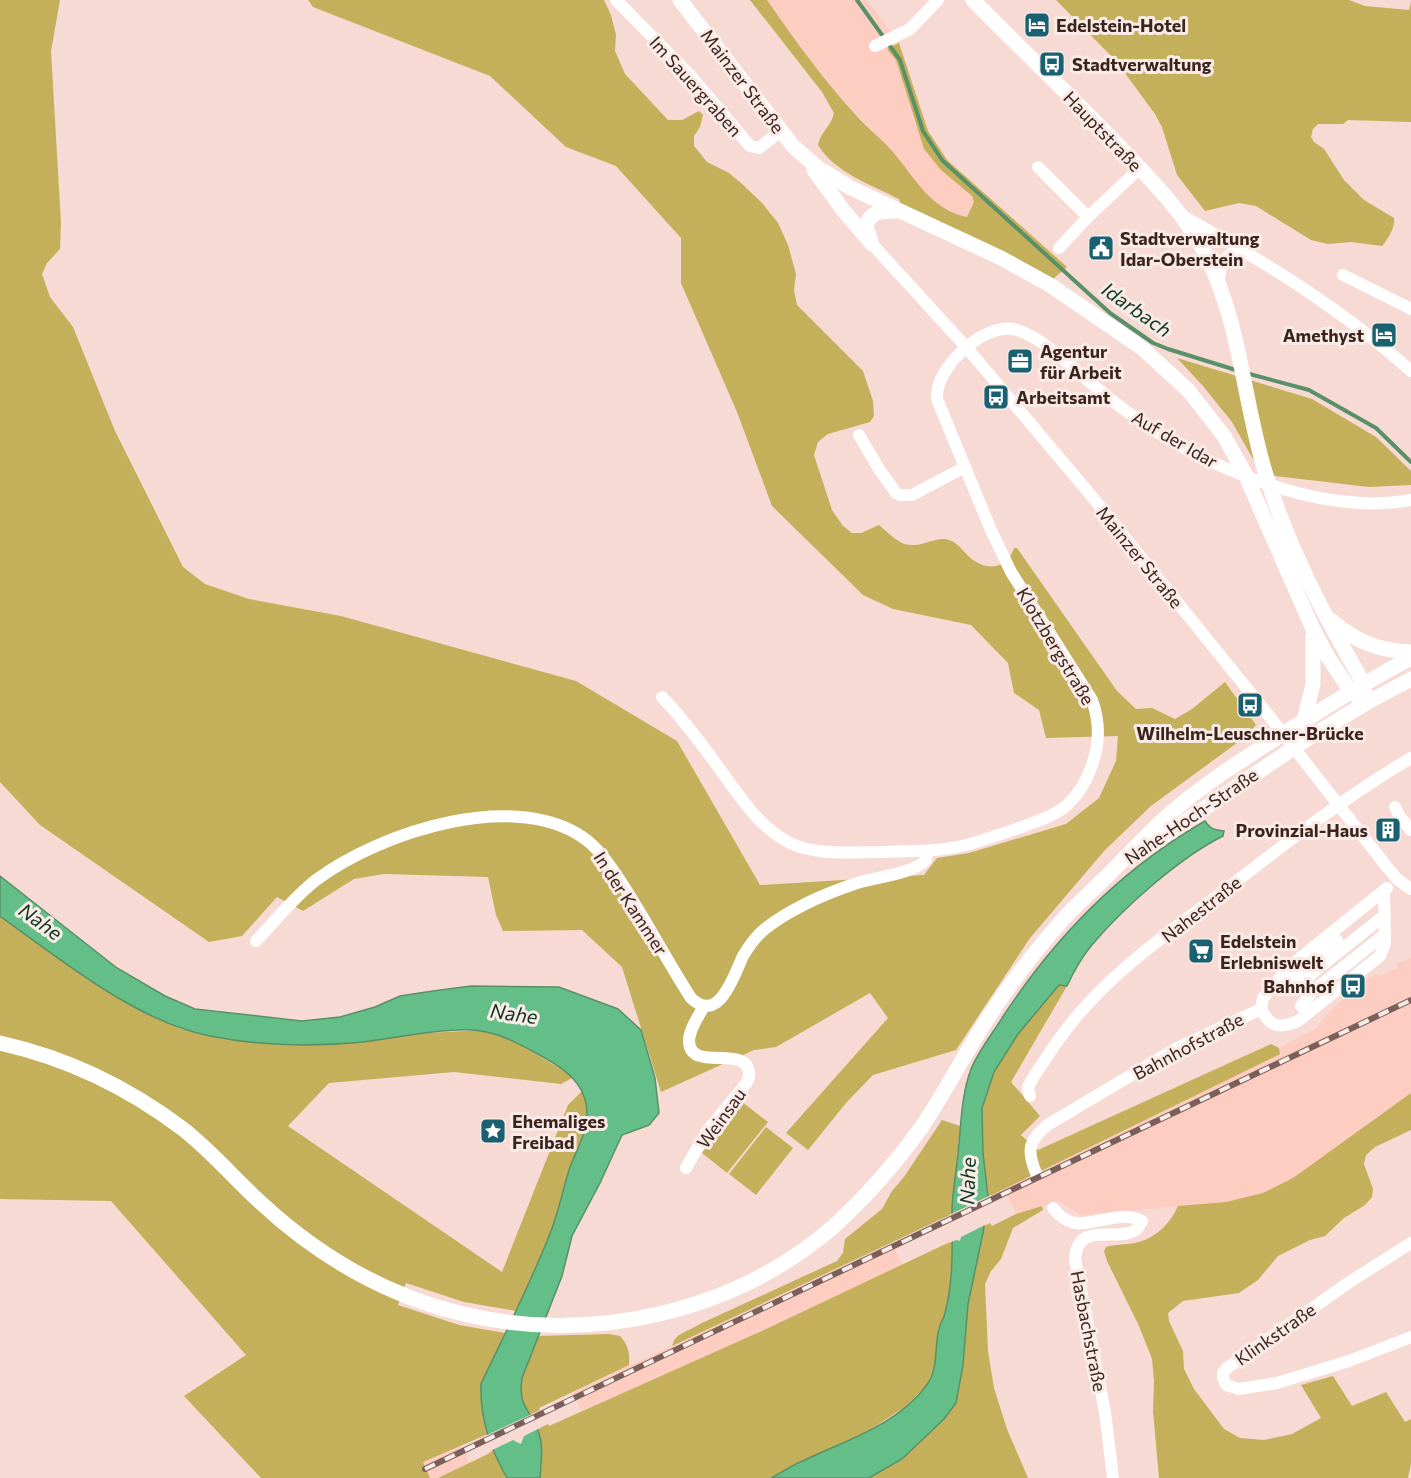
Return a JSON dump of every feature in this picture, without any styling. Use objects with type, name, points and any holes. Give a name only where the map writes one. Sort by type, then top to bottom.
[{"type":"main road","name":"Mainzer Straße","points":[[680,0],[781,131],[807,160]]},
{"type":"main road","name":"Hauptstraße","points":[[973,0],[1140,168],[1181,215]]},
{"type":"main road","points":[[807,160],[826,174],[898,211],[1000,258],[1050,285],[1158,360],[1188,390],[1224,436],[1323,612],[1366,703]]},
{"type":"main road","points":[[807,160],[843,210],[872,244]]},
{"type":"main road","points":[[872,244],[866,227],[869,218],[880,212],[898,211]]},
{"type":"main road","points":[[1181,215],[1203,250],[1219,285],[1236,340],[1279,536],[1312,627],[1328,657],[1358,688]]},
{"type":"main road","points":[[1323,612],[1357,640],[1384,649],[1411,652]]},
{"type":"main road","points":[[1304,721],[1312,693],[1314,674],[1312,627]]},
{"type":"main road","name":"Nahe-Hoch-Straße","points":[[1119,865],[1150,831],[1197,791],[1304,721],[1411,658]]},
{"type":"main road","name":"Nahe-Hoch-Straße","points":[[1119,865],[1256,772],[1366,703],[1411,679]]},
{"type":"main road","points":[[0,1043],[41,1054],[81,1069],[147,1104],[206,1149],[260,1202],[307,1242],[351,1270],[402,1294],[462,1313],[507,1322],[557,1325],[608,1323],[654,1315],[716,1296],[769,1271],[804,1249],[831,1228],[869,1192],[911,1141],[1021,970],[1066,916],[1119,865]]},
{"type":"street","name":"Im Sauergraben","points":[[616,0],[689,74],[750,146],[759,148],[781,131]]},
{"type":"street","points":[[878,44],[896,38],[910,29],[938,0]]},
{"type":"street","points":[[1038,167],[1088,217]]},
{"type":"street","points":[[1059,248],[1140,168]]},
{"type":"street","name":"Hauptstraße","points":[[1181,215],[1324,300],[1411,371]]},
{"type":"street","name":"Mainzer Straße","points":[[872,244],[967,348],[1089,494],[1266,712],[1397,879]]},
{"type":"street","points":[[1219,285],[1222,261],[1229,254],[1242,251]]},
{"type":"street","points":[[1343,275],[1411,309]]},
{"type":"street","name":"Auf der Idar","points":[[967,348],[987,333],[1000,329],[1016,329],[1040,341],[1126,411],[1152,429],[1188,450],[1240,474],[1282,488],[1339,501],[1371,504],[1411,500]]},
{"type":"street","name":"Klotzbergstraße","points":[[662,697],[684,720],[762,823],[780,837],[807,849],[826,852],[927,851],[965,845],[1005,833],[1057,812],[1068,805],[1087,777],[1098,740],[1099,726],[1092,700],[1011,572],[941,411],[937,392],[941,376],[967,348]]},
{"type":"street","points":[[859,435],[879,469],[896,493],[900,495],[912,495],[965,467]]},
{"type":"street","name":"Nahestraße","points":[[1030,1096],[1028,1087],[1069,1025],[1130,964],[1323,814],[1411,758]]},
{"type":"street","points":[[1395,807],[1411,830]]},
{"type":"street","name":"In der Kammer","points":[[256,941],[300,892],[337,866],[378,845],[421,829],[452,822],[495,818],[532,818],[568,829],[598,851],[633,900],[690,998],[704,1006]]},
{"type":"street","points":[[704,1006],[716,1003],[724,995],[745,954],[765,928],[806,905],[846,888],[917,867],[926,860],[927,851]]},
{"type":"street","points":[[1397,879],[1411,889]]},
{"type":"street","name":"Bahnhofstraße","points":[[1036,1173],[1029,1154],[1030,1144],[1049,1124],[1177,1048],[1261,1009],[1263,998],[1293,977],[1385,896],[1397,879]]},
{"type":"street","points":[[1261,1009],[1272,1023],[1286,1027],[1298,1021],[1380,956],[1384,950],[1385,896]]},
{"type":"street","points":[[1298,1021],[1300,1006],[1293,977],[1385,915]]},
{"type":"street","points":[[1300,1006],[1312,992],[1385,934]]},
{"type":"street","name":"Weinsau","points":[[687,1168],[707,1131],[749,1077],[748,1068],[739,1060],[703,1057],[693,1050],[689,1038],[704,1006]]},
{"type":"street","name":"Hasbachstraße","points":[[1053,1208],[1060,1217],[1071,1223],[1101,1221],[1124,1216],[1142,1221],[1136,1230],[1084,1239],[1078,1244],[1076,1250],[1075,1259],[1105,1412],[1113,1478]]},
{"type":"street","name":"Klinkstraße","points":[[1411,1243],[1351,1281],[1227,1368],[1223,1373],[1223,1378],[1226,1385],[1239,1389],[1277,1383],[1349,1361],[1411,1337]]},
{"type":"shaded area","points":[[0,0],[60,0],[51,51],[61,223],[60,249],[47,263],[42,274],[50,297],[73,327],[115,431],[183,567],[205,584],[249,599],[341,616],[576,681],[677,741],[760,885],[924,875],[937,858],[969,853],[1066,824],[1099,798],[1116,761],[1118,736],[1046,738],[1039,710],[1014,693],[1008,663],[971,625],[893,609],[863,595],[772,506],[737,412],[681,283],[681,238],[616,166],[566,147],[490,76],[313,7],[308,0],[604,0],[616,35],[615,51],[625,74],[668,120],[682,120],[699,111],[703,115],[700,127],[694,136],[694,146],[707,162],[729,173],[741,183],[762,203],[778,223],[788,245],[796,274],[794,290],[797,305],[863,371],[873,401],[874,416],[870,422],[828,434],[818,442],[814,455],[832,510],[843,526],[852,533],[861,533],[879,525],[902,543],[909,545],[946,539],[955,543],[973,560],[986,566],[998,566],[1007,560],[1014,548],[1017,548],[1117,691],[1136,709],[1152,708],[1175,719],[1192,709],[1225,682],[1256,725],[1245,737],[1151,806],[1105,850],[1030,938],[956,1050],[873,1075],[846,1103],[808,1150],[786,1133],[888,1018],[870,993],[776,1047],[754,1050],[661,1092],[622,967],[582,930],[503,931],[496,915],[488,877],[384,874],[354,879],[303,911],[277,897],[242,936],[209,942],[40,825],[0,782]]},
{"type":"shaded area","points":[[750,0],[767,0],[831,86],[893,152],[925,192],[943,208],[967,217],[974,202],[972,196],[941,170],[924,149],[896,60],[887,49],[899,43],[928,131],[947,160],[1067,267],[1053,279],[901,205],[899,199],[844,171],[834,163],[818,145],[834,113],[822,92]]},
{"type":"shaded area","points":[[767,0],[867,0],[899,43],[887,49],[896,60],[915,125],[941,170],[972,196],[974,202],[967,217],[955,215],[931,200],[893,152],[842,99],[801,49]]},
{"type":"shaded area","points":[[1056,0],[1349,0],[1365,6],[1409,10],[1411,1],[1411,122],[1348,120],[1343,124],[1318,124],[1313,129],[1311,137],[1324,149],[1344,180],[1364,200],[1394,218],[1389,237],[1382,246],[1351,242],[1328,244],[1311,240],[1256,206],[1239,203],[1205,211],[1177,175],[1162,127],[1155,114],[1116,61]]},
{"type":"shaded area","points":[[1177,358],[1312,399],[1376,437],[1411,471],[1411,485],[1369,487],[1275,476],[1253,459],[1232,422]]},
{"type":"shaded area","points":[[0,916],[89,980],[180,1029],[252,1042],[484,1030],[509,1038],[574,1077],[561,1084],[454,1072],[329,1083],[288,1126],[502,1272],[568,1105],[582,1091],[586,1100],[585,1135],[571,1166],[552,1230],[516,1311],[464,1302],[406,1283],[398,1305],[459,1325],[505,1333],[481,1384],[488,1434],[423,1462],[430,1478],[261,1478],[184,1396],[246,1355],[111,1201],[0,1199]]},
{"type":"shaded area","points":[[1411,958],[1411,1093],[1293,1178],[1263,1194],[1226,1202],[1081,1215],[1059,1201],[1016,1214],[1004,1189],[1280,1054],[1279,1048],[1317,1028],[1329,1012],[1364,980],[1378,974],[1379,977],[1398,968],[1397,964]]},
{"type":"shaded area","points":[[1059,985],[1067,986],[1011,1082],[1040,1116],[1021,1135],[1038,1150],[1271,1044],[1279,1048],[1280,1054],[988,1197],[981,1131],[982,1109],[986,1093],[992,1076],[1011,1043],[1035,1011]]},
{"type":"shaded area","points":[[1411,1093],[1411,1130],[1375,1147],[1366,1155],[1364,1164],[1373,1189],[1372,1197],[1365,1205],[1344,1218],[1325,1236],[1310,1240],[1278,1256],[1258,1280],[1239,1293],[1183,1301],[1168,1313],[1169,1321],[1183,1351],[1184,1369],[1194,1389],[1224,1429],[1240,1438],[1264,1440],[1292,1434],[1321,1418],[1301,1385],[1333,1376],[1352,1406],[1386,1392],[1405,1422],[1411,1419],[1411,1463],[1408,1478],[1159,1478],[1153,1411],[1152,1359],[1139,1326],[1107,1261],[1104,1251],[1106,1247],[1135,1243],[1149,1238],[1166,1225],[1178,1206],[1226,1202],[1263,1193],[1293,1178]]},
{"type":"shaded area","points":[[742,1102],[768,1122],[727,1173],[702,1153]]},
{"type":"shaded area","points":[[942,1120],[960,1126],[952,1214],[672,1346],[679,1335],[702,1323],[837,1261],[843,1253],[845,1239],[882,1209]]},
{"type":"shaded area","points":[[766,1127],[793,1148],[756,1195],[729,1174]]},
{"type":"shaded area","points":[[1042,1206],[1043,1210],[1013,1228],[1001,1259],[991,1271],[985,1284],[988,1351],[994,1388],[1007,1429],[1028,1478],[869,1478],[902,1459],[963,1365],[968,1304],[984,1226],[990,1223],[992,1226],[1016,1214]]},
{"type":"shaded area","points":[[952,1241],[950,1288],[945,1314],[938,1330],[937,1360],[927,1385],[906,1406],[876,1426],[771,1478],[540,1478],[542,1460],[538,1429],[764,1330]]},
{"type":"shaded area","points":[[892,1243],[903,1265],[708,1356],[581,1411],[573,1392]]},
{"type":"shaded area","points":[[609,1334],[620,1336],[625,1342],[629,1352],[629,1365],[529,1415],[520,1393],[522,1378],[537,1336]]},
{"type":"shaded area","points":[[461,1445],[469,1463],[438,1478],[430,1478],[422,1462]]},
{"type":"shaded area","points":[[493,1450],[507,1478],[438,1478],[488,1454]]},
{"type":"water","name":"Nahe","points":[[1205,821],[1213,829],[1224,831],[1223,836],[1170,870],[1104,931],[1088,950],[1067,986],[1059,985],[1018,1034],[994,1072],[982,1108],[983,1153],[988,1197],[968,1304],[963,1365],[956,1403],[944,1419],[902,1459],[869,1478],[771,1478],[797,1463],[855,1438],[887,1421],[901,1411],[926,1386],[933,1373],[938,1336],[950,1287],[952,1208],[962,1111],[965,1090],[974,1062],[1024,986],[1069,931],[1119,882],[1146,860]]},
{"type":"water","name":"Nahe","points":[[0,876],[117,968],[165,996],[195,1009],[302,1021],[340,1017],[375,1007],[400,996],[433,991],[471,986],[559,987],[618,1009],[641,1030],[655,1078],[659,1113],[649,1125],[622,1135],[572,1236],[562,1276],[522,1378],[523,1401],[540,1436],[542,1454],[540,1478],[507,1478],[487,1433],[482,1409],[481,1384],[543,1250],[556,1216],[570,1167],[584,1134],[587,1117],[585,1099],[571,1076],[516,1042],[479,1031],[446,1031],[363,1042],[305,1045],[267,1044],[210,1036],[182,1029],[127,1003],[100,987],[0,916]]},
{"type":"pier","points":[[991,1195],[987,1224],[961,1237],[960,1241],[949,1243],[949,1215]]},
{"type":"pier","points":[[532,1414],[540,1428],[524,1436],[521,1444],[513,1440],[490,1451],[485,1436]]},
{"type":"waterway","name":"Idarbach","points":[[857,0],[900,60],[923,131],[942,160],[1110,313],[1153,343],[1239,371]]},
{"type":"waterway","name":"Idarbach","points":[[1246,373],[1309,390],[1376,428],[1411,462]]},
{"type":"railway","points":[[425,1469],[1411,1000]]},
{"type":"place","name":"Edelstein-Hotel","points":[[1037,25]]},
{"type":"place","name":"Stadtverwaltung","points":[[1052,64]]},
{"type":"place","name":"Stadtverwaltung Idar-Oberstein","points":[[1101,248]]},
{"type":"place","name":"Amethyst","points":[[1384,335]]},
{"type":"place","name":"Agentur für Arbeit","points":[[1020,361]]},
{"type":"place","name":"Arbeitsamt","points":[[996,397]]},
{"type":"place","name":"Wilhelm-Leuschner-Brücke","points":[[1250,705]]},
{"type":"place","name":"Provinzial-Haus","points":[[1388,830]]},
{"type":"place","name":"Edelstein Erlebniswelt","points":[[1201,951]]},
{"type":"place","name":"Bahnhof","points":[[1353,986]]},
{"type":"place","name":"Ehemaliges Freibad","points":[[493,1131]]}]
